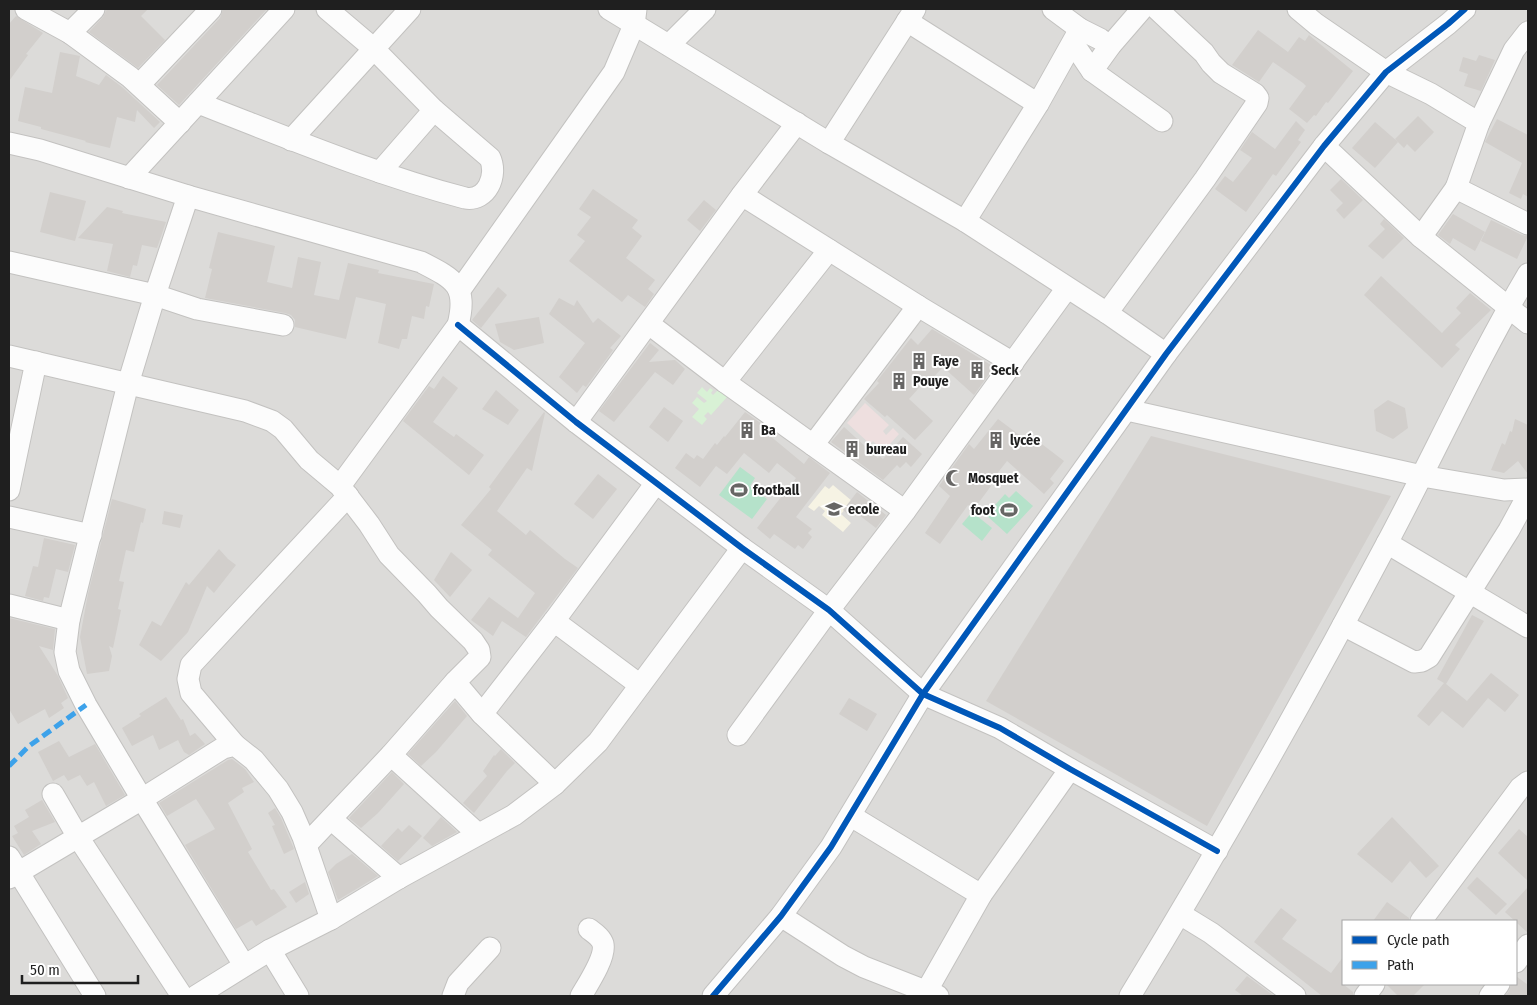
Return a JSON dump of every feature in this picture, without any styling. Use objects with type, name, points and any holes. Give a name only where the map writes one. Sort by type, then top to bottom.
[{"type":"street","points":[[26,9],[70,33],[140,84],[180,122]]},
{"type":"street","points":[[70,33],[94,9]]},
{"type":"street","points":[[140,84],[211,9]]},
{"type":"street","points":[[129,178],[284,9]]},
{"type":"street","points":[[198,103],[291,140],[380,172],[473,199],[479,196],[486,189],[494,173],[490,158],[434,110],[373,48],[328,9]]},
{"type":"street","points":[[291,140],[410,9]]},
{"type":"street","points":[[609,9],[635,17],[669,45],[829,143],[965,221],[1107,313],[1166,354]]},
{"type":"street","points":[[669,45],[705,9]]},
{"type":"street","points":[[1053,9],[1076,36],[1092,71],[1162,121]]},
{"type":"street","points":[[1092,71],[1110,46],[1142,9]]},
{"type":"street","points":[[1107,313],[1205,179],[1258,102],[1255,94],[1221,73],[1204,53],[1157,9]]},
{"type":"street","points":[[1298,9],[1321,16],[1386,72],[1431,94],[1479,123]]},
{"type":"street","points":[[713,996],[781,916],[831,847],[923,694],[1166,354],[1324,146],[1386,72],[1465,9]]},
{"type":"street","points":[[829,143],[911,15],[1038,104]]},
{"type":"street","points":[[460,290],[614,72],[635,17]]},
{"type":"street","points":[[1420,237],[1456,188],[1479,123],[1514,50],[1528,32]]},
{"type":"street","points":[[1076,36],[1100,39],[1110,46]]},
{"type":"street","points":[[965,221],[1038,104],[1076,36]]},
{"type":"street","points":[[380,172],[434,110]]},
{"type":"street","points":[[576,422],[797,123]]},
{"type":"street","points":[[9,143],[40,150],[188,196],[421,262],[446,275],[460,290],[462,309],[458,325],[344,491],[192,665],[188,679],[190,693],[235,745],[254,760],[278,789],[292,812],[306,845],[331,919]]},
{"type":"street","points":[[1324,146],[1420,237],[1528,323]]},
{"type":"street","points":[[1456,188],[1528,224]]},
{"type":"street","points":[[742,195],[918,306],[1013,363]]},
{"type":"street","points":[[188,196],[154,296],[128,384],[69,620],[65,644],[66,661],[86,705],[244,965]]},
{"type":"street","points":[[725,382],[829,250]]},
{"type":"street","points":[[9,262],[154,296],[198,309],[283,325]]},
{"type":"street","points":[[1130,996],[1218,850],[1343,625],[1528,274]]},
{"type":"street","points":[[738,734],[1067,288]]},
{"type":"street","points":[[813,445],[918,306]]},
{"type":"street","points":[[649,324],[725,382],[904,511]]},
{"type":"street","points":[[458,325],[576,422],[742,548],[828,610],[923,694],[1000,728],[1070,769],[1218,850]]},
{"type":"street","points":[[9,356],[245,411],[272,421],[287,433],[309,460],[344,491],[389,554],[439,608],[473,641],[479,650],[480,657],[306,845]]},
{"type":"street","points":[[9,490],[36,362]]},
{"type":"street","points":[[1127,410],[1422,476],[1504,490],[1528,490]]},
{"type":"street","points":[[482,714],[554,621],[656,483]]},
{"type":"street","points":[[1343,625],[1414,662],[1422,661],[1429,657],[1528,495]]},
{"type":"street","points":[[9,517],[91,534]]},
{"type":"street","points":[[1387,543],[1528,628]]},
{"type":"street","points":[[196,996],[270,950],[331,919],[398,878],[514,815],[555,784],[598,742],[742,548]]},
{"type":"street","points":[[9,604],[69,620]]},
{"type":"street","points":[[554,621],[640,685]]},
{"type":"street","points":[[455,682],[482,714],[555,784]]},
{"type":"street","points":[[96,996],[12,869],[78,837],[223,748],[235,745]]},
{"type":"street","points":[[391,755],[478,834]]},
{"type":"street","points":[[781,916],[843,956],[864,967],[932,994],[981,895],[1070,769]]},
{"type":"street","points":[[1422,920],[1520,788],[1528,782]]},
{"type":"street","points":[[53,794],[78,837],[182,996]]},
{"type":"street","points":[[851,816],[981,895]]},
{"type":"street","points":[[331,819],[398,878]]},
{"type":"street","points":[[1180,914],[1211,933],[1295,996]]},
{"type":"street","points":[[581,996],[602,955],[603,945],[600,938],[589,928]]},
{"type":"street","points":[[1517,961],[1528,945]]},
{"type":"street","points":[[452,996],[458,983],[490,948]]},
{"type":"street","points":[[270,950],[298,996]]},
{"type":"street","points":[[1364,996],[1373,985]]},
{"type":"street","points":[[1490,996],[1498,985]]},
{"type":"shaded area","points":[[9,9],[1528,9],[1528,996],[9,996]]},
{"type":"shaded area","points":[[865,403],[889,425],[883,431],[886,435],[893,428],[899,434],[881,454],[875,449],[877,445],[873,441],[870,444],[847,423]]},
{"type":"shaded area","name":"ecole","points":[[833,485],[852,501],[841,514],[851,523],[843,532],[822,515],[825,511],[819,506],[814,511],[808,507],[825,486],[829,489]]},
{"type":"green space","points":[[702,387],[707,392],[710,388],[713,390],[711,393],[713,395],[719,389],[728,396],[711,415],[708,412],[704,416],[707,419],[702,425],[692,417],[699,409],[692,403],[697,397],[704,403],[707,401],[697,393]]},
{"type":"green space","name":"football","points":[[740,467],[755,478],[750,486],[767,499],[752,519],[719,495]]},
{"type":"green space","name":"foot","points":[[1016,491],[1033,506],[1007,534],[986,515],[1005,494],[1009,498]]},
{"type":"green space","points":[[972,512],[992,528],[982,541],[962,524]]},
{"type":"building","points":[[107,9],[148,9],[141,16],[165,40],[138,68],[89,32],[103,17]]},
{"type":"building","points":[[223,9],[267,9],[179,105],[157,85],[220,18]]},
{"type":"building","points":[[16,16],[43,33],[26,54],[28,55],[9,81],[9,24]]},
{"type":"building","points":[[1258,30],[1288,52],[1299,37],[1305,41],[1309,35],[1353,71],[1328,103],[1326,102],[1316,116],[1314,115],[1307,123],[1289,109],[1306,86],[1303,83],[1273,62],[1259,82],[1232,65]]},
{"type":"building","points":[[60,52],[80,56],[76,76],[99,85],[106,75],[160,122],[154,128],[137,110],[135,122],[117,117],[110,148],[18,121],[25,87],[52,93]]},
{"type":"building","points":[[1479,55],[1495,60],[1481,91],[1464,86],[1468,74],[1459,71],[1463,57],[1476,61]]},
{"type":"building","points":[[1418,116],[1434,132],[1415,152],[1407,144],[1404,148],[1395,139]]},
{"type":"building","points":[[1497,119],[1528,135],[1528,197],[1523,194],[1521,199],[1509,193],[1522,163],[1485,142]]},
{"type":"building","points":[[1296,121],[1305,130],[1298,140],[1301,142],[1276,176],[1273,174],[1246,212],[1215,189],[1225,176],[1233,182],[1252,158],[1240,150],[1252,132],[1275,149]]},
{"type":"building","points":[[1375,122],[1398,142],[1375,168],[1352,148]]},
{"type":"building","points":[[1341,179],[1363,200],[1344,219],[1336,210],[1343,203],[1330,190]]},
{"type":"building","points":[[593,189],[638,220],[632,228],[642,236],[626,258],[655,280],[648,289],[654,294],[645,307],[628,295],[622,302],[569,261],[585,241],[577,235],[591,217],[579,209]]},
{"type":"building","points":[[50,192],[86,201],[75,241],[40,232]]},
{"type":"building","points":[[704,200],[716,210],[700,231],[687,220]]},
{"type":"building","points":[[107,207],[123,211],[122,213],[166,222],[157,248],[142,245],[137,266],[133,265],[130,277],[107,271],[113,244],[78,238]]},
{"type":"building","points":[[1453,214],[1485,232],[1475,251],[1453,238],[1450,244],[1438,235]]},
{"type":"building","points":[[1384,219],[1404,238],[1383,259],[1368,246],[1385,229],[1380,224]]},
{"type":"building","points":[[1491,220],[1528,236],[1517,259],[1481,241]]},
{"type":"building","points":[[218,232],[275,246],[267,282],[292,288],[298,257],[321,262],[314,295],[339,300],[348,263],[379,270],[378,273],[434,284],[429,307],[426,306],[424,319],[412,316],[407,339],[402,339],[399,349],[378,343],[386,304],[356,297],[346,339],[295,327],[295,320],[291,315],[285,313],[205,298],[212,269],[209,268]]},
{"type":"building","points":[[1381,276],[1442,333],[1461,313],[1456,308],[1470,293],[1491,310],[1455,345],[1460,349],[1442,368],[1364,295]]},
{"type":"building","points":[[498,287],[507,295],[481,328],[472,320]]},
{"type":"building","points":[[559,298],[574,306],[577,300],[593,323],[598,318],[621,336],[610,348],[613,350],[586,387],[583,385],[577,393],[559,377],[585,343],[549,314]]},
{"type":"building","points":[[539,317],[544,343],[514,350],[500,342],[495,324]]},
{"type":"building","points":[[932,329],[994,367],[974,395],[943,367],[928,383],[926,380],[909,399],[933,421],[915,440],[887,415],[885,417],[864,399],[879,383],[877,381],[911,338],[918,345]]},
{"type":"building","points":[[650,343],[659,350],[649,362],[675,360],[685,369],[673,385],[655,372],[614,422],[599,411]]},
{"type":"building","points":[[443,376],[458,388],[433,422],[454,437],[456,434],[484,455],[469,475],[403,421],[429,386],[434,389]]},
{"type":"building","points":[[496,390],[519,410],[508,425],[482,409]]},
{"type":"building","points":[[1388,400],[1405,408],[1408,428],[1393,439],[1376,431],[1374,410]]},
{"type":"building","points":[[664,407],[683,421],[668,442],[649,427]]},
{"type":"building","points":[[544,412],[532,471],[527,468],[497,511],[526,535],[530,530],[578,568],[526,637],[502,621],[493,636],[471,620],[489,597],[518,618],[535,593],[488,555],[492,550],[461,525],[491,489],[489,487]]},
{"type":"building","points":[[745,412],[766,427],[763,430],[804,464],[809,457],[830,473],[796,517],[812,529],[808,533],[812,537],[803,549],[798,545],[795,549],[774,534],[770,539],[757,528],[796,478],[777,463],[769,473],[744,453],[727,474],[716,466],[700,487],[675,468],[686,453],[694,459],[697,455],[703,459],[715,443],[717,445],[725,437]]},
{"type":"building","points":[[998,419],[1030,443],[1034,438],[1064,461],[1050,479],[1054,483],[1044,494],[1007,461],[989,484],[991,486],[974,509],[968,505],[940,544],[925,533],[950,496],[939,486],[969,444],[974,449]]},
{"type":"building","points":[[1515,419],[1528,425],[1528,474],[1518,461],[1504,473],[1491,470],[1502,443],[1505,445],[1510,431],[1512,432]]},
{"type":"building","points":[[844,427],[878,458],[879,456],[883,459],[903,437],[922,454],[911,467],[906,462],[900,468],[897,465],[883,480],[831,442]]},
{"type":"building","points":[[1151,436],[1391,496],[1207,826],[986,701]]},
{"type":"building","points":[[598,474],[617,489],[593,519],[574,504]]},
{"type":"building","points":[[857,492],[886,515],[876,528],[855,512],[861,503],[850,516],[843,510]]},
{"type":"building","points":[[112,499],[146,509],[134,552],[126,550],[119,581],[124,582],[118,609],[121,610],[113,648],[109,646],[112,656],[109,671],[87,674],[80,637],[88,594]]},
{"type":"building","points":[[164,511],[183,515],[180,528],[162,524]]},
{"type":"building","points":[[44,538],[75,545],[68,572],[56,569],[49,598],[44,597],[43,601],[25,596],[33,566],[38,567]]},
{"type":"building","points":[[219,549],[236,565],[214,593],[207,586],[188,632],[161,661],[139,645],[152,621],[161,626],[186,582],[189,585]]},
{"type":"building","points":[[451,552],[472,570],[450,597],[434,580]]},
{"type":"building","points":[[1472,615],[1484,621],[1446,684],[1467,701],[1491,673],[1519,695],[1505,712],[1488,698],[1463,728],[1442,711],[1429,726],[1417,716],[1444,683],[1437,679]]},
{"type":"building","points":[[9,618],[55,629],[53,650],[39,646],[58,676],[68,698],[61,703],[64,708],[49,718],[45,709],[18,724],[9,709]]},
{"type":"building","points":[[166,697],[181,720],[183,719],[190,736],[195,733],[205,744],[189,755],[184,752],[178,740],[159,750],[153,735],[132,746],[122,728],[141,716],[139,714]]},
{"type":"building","points":[[849,698],[877,714],[867,731],[839,714]]},
{"type":"building","points":[[455,701],[467,716],[436,752],[421,766],[408,754]]},
{"type":"building","points":[[59,741],[69,757],[95,744],[125,795],[106,806],[94,782],[87,786],[80,775],[68,781],[64,775],[53,781],[38,752]]},
{"type":"building","points":[[501,749],[515,763],[474,813],[463,803],[487,776],[483,771],[494,755]]},
{"type":"building","points":[[232,759],[245,769],[254,782],[242,788],[244,792],[228,803],[252,849],[248,852],[271,890],[274,889],[287,907],[256,926],[252,920],[236,929],[185,845],[215,829],[209,819],[196,799],[167,816],[159,803]]},
{"type":"building","points":[[392,772],[404,784],[378,813],[361,828],[349,818]]},
{"type":"building","points":[[42,800],[55,822],[32,831],[41,844],[24,855],[12,836],[18,833],[14,826],[29,817],[25,810]]},
{"type":"building","points":[[275,808],[294,849],[284,854],[272,826],[275,825],[268,813]]},
{"type":"building","points":[[441,817],[457,832],[432,846],[423,838]]},
{"type":"building","points":[[1392,817],[1439,866],[1426,878],[1410,861],[1392,883],[1357,854]]},
{"type":"building","points":[[409,825],[422,836],[398,861],[381,846],[398,828],[402,832]]},
{"type":"building","points":[[1519,829],[1528,837],[1528,881],[1498,853]]},
{"type":"building","points":[[352,854],[378,876],[338,900],[328,872],[336,864]]},
{"type":"building","points":[[1477,877],[1507,904],[1496,915],[1467,888]]},
{"type":"building","points":[[305,882],[309,894],[296,903],[289,892]]},
{"type":"building","points":[[1528,887],[1528,933],[1517,923],[1517,920],[1514,920],[1505,912]]},
{"type":"building","points":[[1387,902],[1409,918],[1409,920],[1374,920]]},
{"type":"building","points":[[1281,908],[1297,920],[1282,939],[1331,973],[1342,958],[1342,985],[1353,992],[1353,996],[1322,996],[1254,942]]},
{"type":"building","points":[[1247,976],[1274,996],[1243,996],[1235,990]]},
{"type":"building","points":[[1517,977],[1528,985],[1528,996],[1505,996],[1511,985],[1517,985]]},
{"type":"building","points":[[1387,985],[1424,985],[1413,996],[1398,996]]},
{"type":"marked path","points":[[9,766],[29,746],[86,705]]},
{"type":"cycle path","points":[[713,996],[781,916],[831,847],[923,694],[1166,354],[1324,146],[1386,72],[1465,9]]},
{"type":"cycle path","points":[[458,325],[576,422],[742,548],[829,610],[923,694],[1000,728],[1217,851]]},
{"type":"place","name":"Faye","points":[[919,361]]},
{"type":"place","name":"Seck","points":[[977,370]]},
{"type":"place","name":"Pouye","points":[[899,381]]},
{"type":"place","name":"Ba","points":[[747,430]]},
{"type":"place","name":"lycée","points":[[996,440]]},
{"type":"place","name":"bureau","points":[[852,449]]},
{"type":"place","name":"Mosquet","points":[[954,478]]},
{"type":"place","name":"football","points":[[739,490]]},
{"type":"place","name":"ecole","points":[[834,509]]},
{"type":"place","name":"foot","points":[[1009,510]]}]
